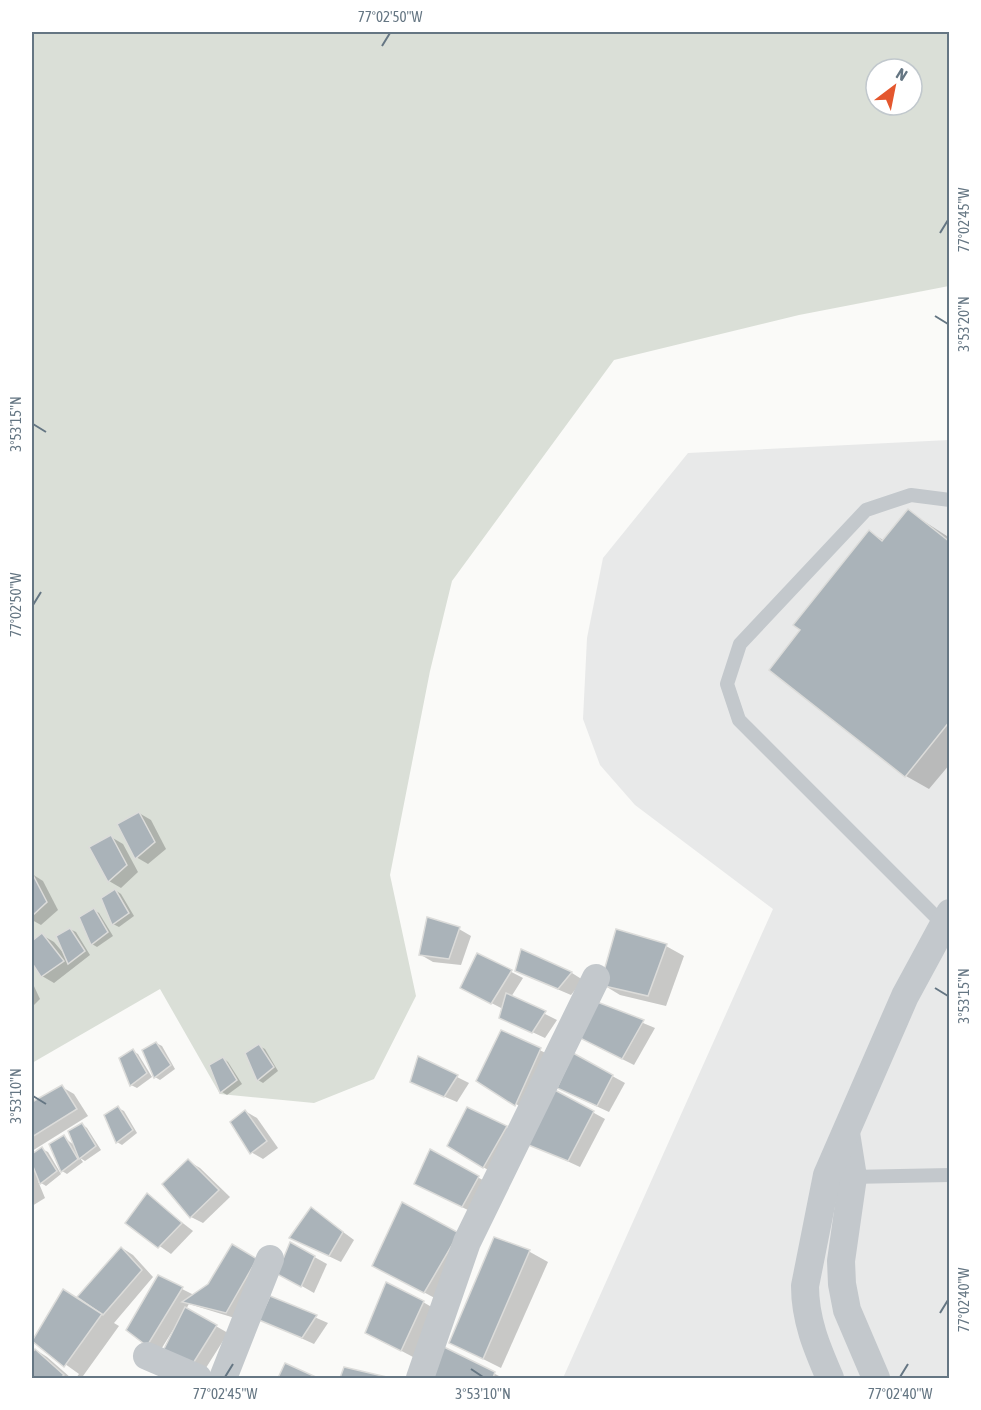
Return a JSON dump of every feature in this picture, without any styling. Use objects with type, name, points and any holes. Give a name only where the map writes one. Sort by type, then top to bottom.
[{"type":"street","points":[[876,1378],[847,1310],[842,1284],[840,1176],[846,1133],[905,996],[946,918]]},
{"type":"street","points":[[420,1378],[467,1242],[596,978]]},
{"type":"street","points":[[830,1378],[808,1323],[805,1286],[840,1176]]},
{"type":"street","points":[[223,1378],[270,1260]]},
{"type":"street","points":[[147,1356],[198,1378]]},
{"type":"lane","points":[[946,918],[740,720],[727,684],[740,644],[866,510],[911,495],[950,500]]},
{"type":"lane","points":[[840,1176],[950,1175]]},
{"type":"shaded area","points":[[32,32],[949,32],[949,286],[799,315],[614,360],[452,581],[430,671],[390,875],[416,996],[374,1079],[314,1103],[220,1094],[160,989],[32,1063]]},
{"type":"shaded area","points":[[949,440],[949,1378],[563,1378],[773,909],[635,805],[600,765],[583,719],[587,638],[603,558],[688,453]]},
{"type":"building","points":[[908,509],[950,542],[950,721],[905,777],[769,670],[800,630],[793,625],[869,530],[882,541]]},
{"type":"building","points":[[139,812],[155,842],[135,859],[117,824]]},
{"type":"building","points":[[111,835],[127,865],[108,882],[89,847]]},
{"type":"building","points":[[32,873],[47,902],[32,916]]},
{"type":"building","points":[[115,889],[129,913],[112,925],[101,898]]},
{"type":"building","points":[[94,908],[108,932],[91,945],[79,917]]},
{"type":"building","points":[[427,917],[460,927],[449,959],[419,955]]},
{"type":"building","points":[[70,928],[85,951],[68,964],[56,936]]},
{"type":"building","points":[[616,929],[667,944],[648,996],[600,985]]},
{"type":"building","points":[[42,933],[64,961],[41,977],[32,963],[32,941]]},
{"type":"building","points":[[521,949],[572,972],[558,989],[515,971]]},
{"type":"building","points":[[477,953],[512,970],[491,1004],[460,988]]},
{"type":"building","points":[[506,993],[546,1011],[532,1033],[499,1018]]},
{"type":"building","points":[[592,1000],[644,1020],[622,1059],[578,1037]]},
{"type":"building","points":[[501,1030],[541,1048],[515,1106],[476,1081]]},
{"type":"building","points":[[156,1042],[171,1065],[154,1078],[142,1050]]},
{"type":"building","points":[[259,1044],[274,1067],[257,1081],[245,1053]]},
{"type":"building","points":[[133,1049],[147,1073],[130,1086],[119,1058]]},
{"type":"building","points":[[573,1053],[613,1075],[597,1106],[557,1088]]},
{"type":"building","points":[[418,1056],[458,1075],[444,1097],[410,1082]]},
{"type":"building","points":[[223,1057],[237,1080],[220,1093],[209,1065]]},
{"type":"building","points":[[62,1085],[77,1109],[32,1137],[32,1102]]},
{"type":"building","points":[[553,1089],[594,1111],[568,1161],[526,1144]]},
{"type":"building","points":[[118,1106],[133,1130],[116,1143],[104,1115]]},
{"type":"building","points":[[467,1107],[507,1126],[483,1168],[447,1146]]},
{"type":"building","points":[[245,1110],[267,1141],[250,1154],[230,1122]]},
{"type":"building","points":[[82,1123],[96,1146],[79,1159],[68,1131]]},
{"type":"building","points":[[64,1135],[78,1159],[61,1172],[49,1144]]},
{"type":"building","points":[[42,1147],[57,1171],[40,1184],[32,1164],[32,1154]]},
{"type":"building","points":[[430,1149],[479,1176],[462,1207],[414,1184]]},
{"type":"building","points":[[188,1159],[219,1190],[190,1218],[162,1184]]},
{"type":"building","points":[[147,1193],[182,1223],[158,1248],[125,1223]]},
{"type":"building","points":[[402,1202],[459,1233],[424,1293],[372,1266]]},
{"type":"building","points":[[311,1207],[343,1232],[329,1256],[289,1238]]},
{"type":"building","points":[[494,1237],[530,1250],[483,1359],[449,1343]]},
{"type":"building","points":[[290,1242],[315,1256],[301,1287],[277,1274]]},
{"type":"building","points":[[232,1244],[257,1259],[226,1313],[182,1302],[208,1284]]},
{"type":"building","points":[[121,1247],[142,1270],[103,1315],[77,1297]]},
{"type":"building","points":[[158,1275],[183,1287],[147,1346],[126,1330]]},
{"type":"building","points":[[386,1282],[424,1301],[401,1351],[365,1333]]},
{"type":"building","points":[[63,1289],[102,1314],[64,1367],[32,1341]]},
{"type":"building","points":[[270,1296],[317,1315],[302,1338],[259,1320]]},
{"type":"building","points":[[185,1307],[217,1325],[192,1365],[162,1353]]},
{"type":"building","points":[[444,1347],[495,1372],[493,1378],[432,1378]]},
{"type":"building","points":[[35,1349],[64,1375],[60,1378],[32,1378],[32,1353]]},
{"type":"building","points":[[285,1363],[318,1378],[278,1378]]},
{"type":"building","points":[[344,1367],[391,1378],[340,1378]]}]
